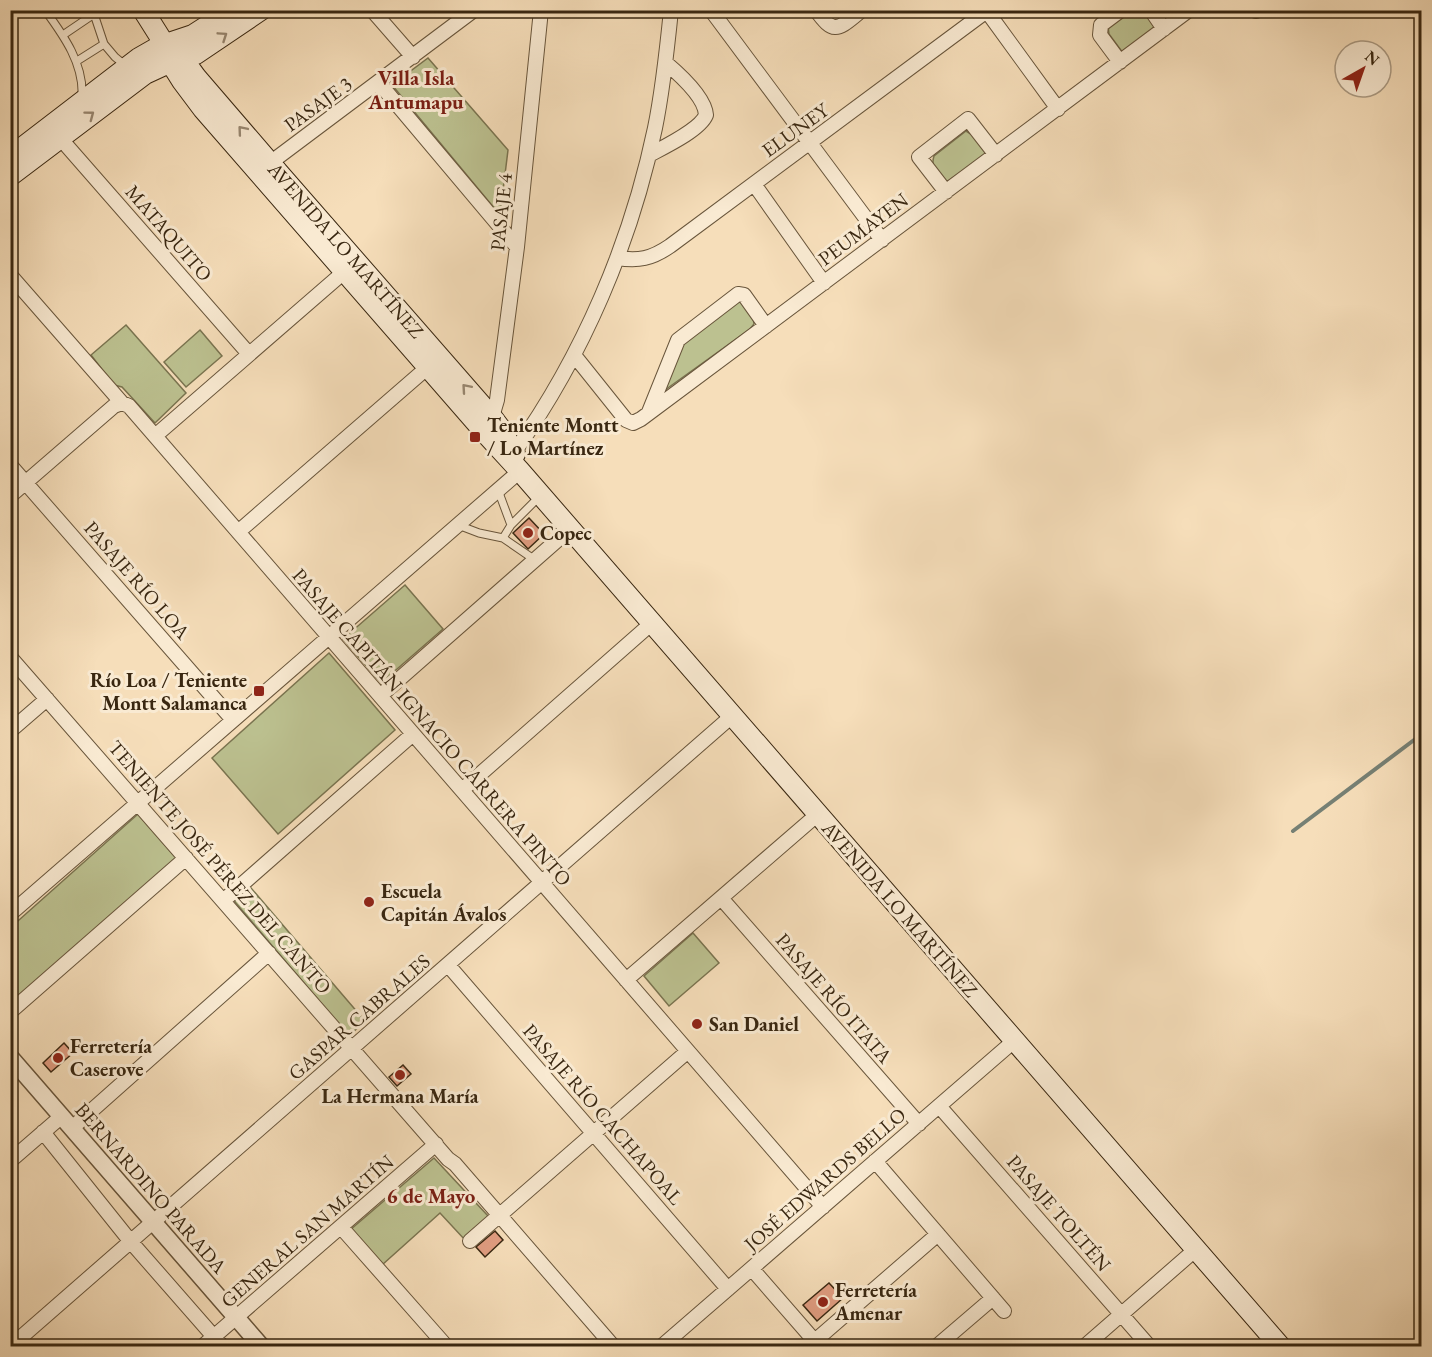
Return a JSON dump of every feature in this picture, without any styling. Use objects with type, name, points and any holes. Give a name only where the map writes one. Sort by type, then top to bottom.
[{"type":"main road","name":"AVENIDA LO MARTÍNEZ","points":[[143,10],[169,49],[196,76],[492,417],[515,451],[520,471]]},
{"type":"main road","points":[[10,176],[145,74],[180,40],[193,35],[232,10]]},
{"type":"main road","points":[[10,156],[139,58],[169,49],[190,56],[261,10]]},
{"type":"main road","name":"AVENIDA LO MARTÍNEZ","points":[[169,49],[182,81],[203,109],[1280,1347]]},
{"type":"street","points":[[372,10],[413,57]]},
{"type":"street","name":"PASAJE 3","points":[[270,163],[474,10]]},
{"type":"street","name":"PASAJE 4","points":[[492,417],[497,400],[517,247],[541,10]]},
{"type":"street","points":[[515,451],[545,406],[574,355],[617,258],[649,156],[666,63],[671,10]]},
{"type":"street","points":[[711,10],[882,240]]},
{"type":"street","points":[[816,10],[825,23],[833,27],[841,26],[862,10]]},
{"type":"street","points":[[1120,62],[1100,35],[1101,25],[1121,10]]},
{"type":"street","points":[[1151,10],[1164,29]]},
{"type":"street","name":"PEUMAYEN","points":[[648,414],[1189,10]]},
{"type":"street","points":[[987,11],[1058,109]]},
{"type":"street","name":"ELUNEY","points":[[617,258],[642,259],[666,249],[987,11]]},
{"type":"street","points":[[649,156],[685,135],[704,121],[706,115],[705,106],[690,86],[666,63]]},
{"type":"street","points":[[379,83],[517,247]]},
{"type":"street","points":[[946,192],[919,157],[968,119],[996,155]]},
{"type":"street","name":"MATAQUITO","points":[[60,138],[249,354]]},
{"type":"street","points":[[754,184],[824,283]]},
{"type":"street","points":[[154,436],[344,272]]},
{"type":"street","name":"PASAJE CAPITÁN IGNACIO CARRERA PINTO","points":[[10,275],[122,403],[129,406],[823,1207]]},
{"type":"street","points":[[574,355],[626,420],[633,423],[648,414],[678,340],[738,294],[744,295],[766,326]]},
{"type":"street","points":[[238,532],[428,367]]},
{"type":"street","points":[[10,496],[114,406],[122,403]]},
{"type":"street","name":"PASAJE RÍO LOA","points":[[10,465],[233,720]]},
{"type":"street","points":[[10,914],[520,471]]},
{"type":"street","points":[[380,696],[570,529]]},
{"type":"street","points":[[462,790],[652,623]]},
{"type":"street","name":"TENIENTE JOSÉ PÉREZ DEL CANTO","points":[[10,657],[613,1347]]},
{"type":"street","points":[[10,731],[47,699]]},
{"type":"street","name":"GASPAR CABRALES","points":[[11,1347],[732,716]]},
{"type":"street","points":[[223,901],[413,734]]},
{"type":"street","points":[[626,980],[818,814]]},
{"type":"street","points":[[10,1012],[186,858]]},
{"type":"street","name":"PASAJE RÍO ITATA","points":[[721,898],[919,1124]]},
{"type":"street","points":[[10,1161],[43,1132],[67,1122],[269,953]]},
{"type":"street","name":"PASAJE RÍO CACHAPOAL","points":[[448,965],[728,1289]]},
{"type":"street","name":"JOSÉ EDWARDS BELLO","points":[[662,1347],[1014,1041]]},
{"type":"street","points":[[470,1241],[688,1051]]},
{"type":"street","name":"BERNARDINO PARADA","points":[[10,1057],[261,1347]]},
{"type":"street","name":"PASAJE TOLTÉN","points":[[939,1106],[1149,1347]]},
{"type":"street","points":[[43,1132],[213,1343]]},
{"type":"street","name":"GENERAL SAN MARTÍN","points":[[213,1343],[236,1318],[436,1144]]},
{"type":"street","points":[[875,1161],[1004,1311]]},
{"type":"street","points":[[341,1227],[446,1347]]},
{"type":"street","points":[[752,1269],[814,1345],[938,1234]]},
{"type":"street","points":[[1085,1347],[1195,1250]]},
{"type":"street","points":[[938,1347],[993,1298]]},
{"type":"lane","points":[[45,10],[63,35],[77,61],[82,89],[81,103]]},
{"type":"lane","points":[[63,35],[93,12],[115,10]]},
{"type":"lane","points":[[93,12],[104,44],[120,62],[128,67]]},
{"type":"lane","points":[[77,61],[104,44]]},
{"type":"lane","points":[[498,490],[511,525]]},
{"type":"lane","points":[[503,538],[511,525],[541,495]]},
{"type":"lane","points":[[458,525],[479,533],[503,538],[535,560]]},
{"type":"green space","points":[[1143,10],[1157,28],[1123,53],[1109,34],[1108,26],[1129,11]]},
{"type":"green space","points":[[428,58],[508,150],[500,215],[392,85]]},
{"type":"green space","points":[[966,131],[974,136],[988,153],[945,183],[934,167],[934,156]]},
{"type":"green space","points":[[735,301],[741,302],[753,317],[754,324],[665,390],[683,343]]},
{"type":"green space","points":[[126,325],[186,393],[155,423],[122,387],[114,385],[91,355]]},
{"type":"green space","points":[[200,330],[222,356],[186,387],[164,362]]},
{"type":"green space","points":[[405,585],[443,629],[381,683],[343,639]]},
{"type":"green space","points":[[329,653],[395,730],[278,834],[212,758]]},
{"type":"green space","points":[[138,814],[178,860],[11,1006],[10,928]]},
{"type":"green space","points":[[251,888],[365,1021],[349,1036],[235,902],[235,898]]},
{"type":"green space","points":[[693,933],[719,963],[669,1006],[644,976]]},
{"type":"green space","points":[[434,1158],[489,1217],[465,1240],[440,1213],[382,1265],[350,1230]]},
{"type":"building","name":"Copec","points":[[529,518],[544,534],[528,549],[513,533]]},
{"type":"building","name":"Ferretería Caserove","points":[[64,1043],[73,1053],[51,1072],[43,1063]]},
{"type":"building","name":"La Hermana María","points":[[403,1065],[411,1074],[397,1086],[389,1077]]},
{"type":"building","points":[[495,1231],[503,1240],[485,1257],[476,1247]]},
{"type":"building","name":"Ferretería Amenar","points":[[829,1283],[843,1298],[817,1321],[803,1305]]},
{"type":"waterway","points":[[1293,831],[1422,734]]},
{"type":"place","name":"Teniente Montt / Lo Martínez","points":[[475,437]]},
{"type":"place","name":"Copec","points":[[528,533]]},
{"type":"place","name":"Río Loa / Teniente Montt Salamanca","points":[[259,691]]},
{"type":"place","name":"Escuela Capitán Ávalos","points":[[369,902]]},
{"type":"place","name":"San Daniel","points":[[697,1024]]},
{"type":"place","name":"Ferretería Caserove","points":[[58,1058]]},
{"type":"place","name":"La Hermana María","points":[[400,1075]]},
{"type":"place","name":"Ferretería Amenar","points":[[823,1302]]},
{"type":"district","name":"Villa Isla Antumapu","points":[[416,89]]},
{"type":"district","name":"6 de Mayo","points":[[431,1195]]}]
